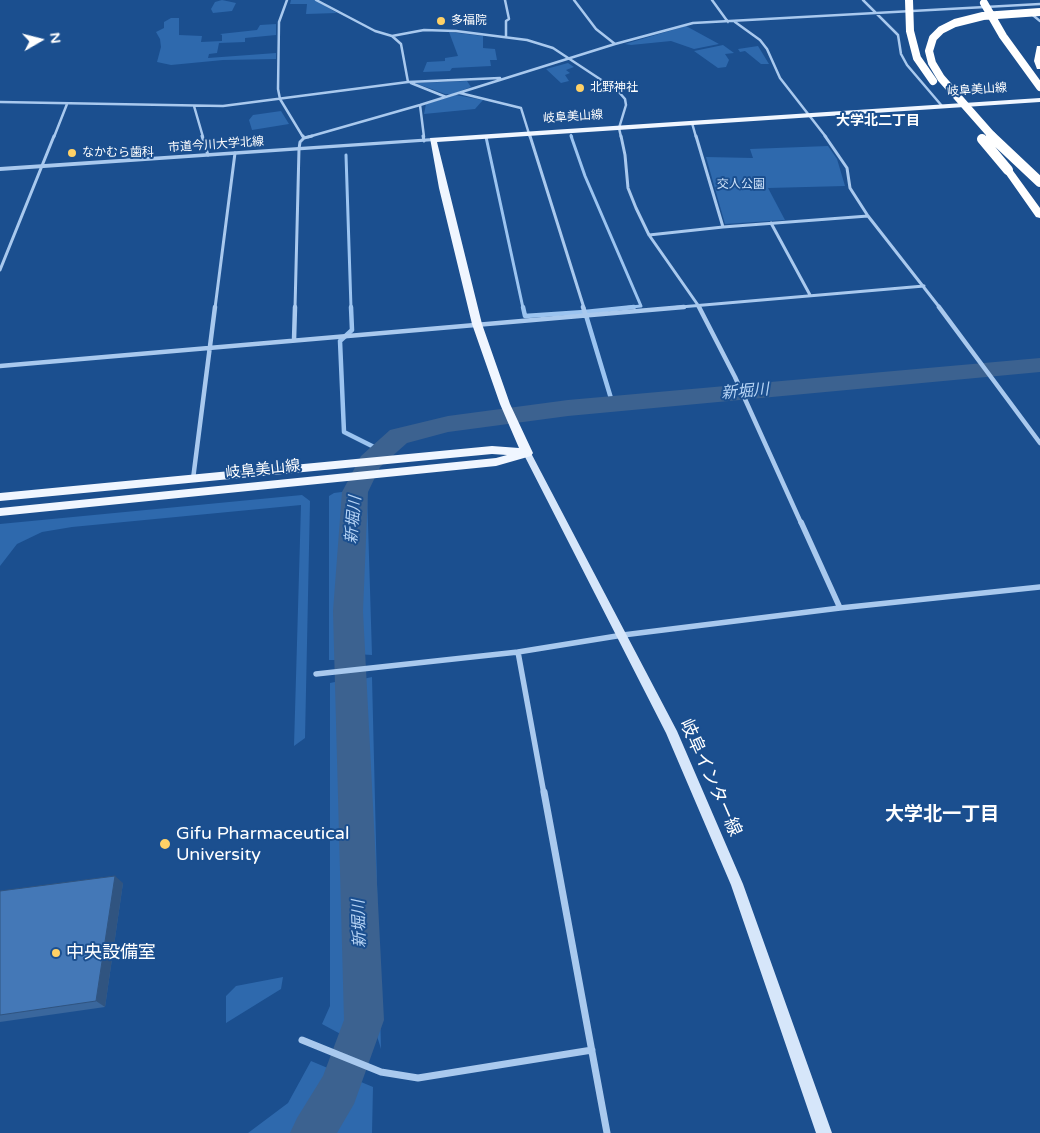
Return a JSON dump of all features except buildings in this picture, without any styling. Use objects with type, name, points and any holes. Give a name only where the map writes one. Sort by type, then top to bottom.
[{"type":"highway","points":[[909,0],[910,31],[917,58],[927,74],[1008,170],[1040,215]]},
{"type":"highway","points":[[983,0],[1003,36],[1040,87]]},
{"type":"highway","points":[[1040,12],[983,16],[955,23],[941,30],[933,38],[929,51],[932,63],[941,78],[998,143],[1040,182]]},
{"type":"highway","points":[[1040,48],[1038,61],[1040,67]]},
{"type":"main road","name":"岐阜美山線","points":[[429,141],[1040,100]]},
{"type":"main road","points":[[429,141],[443,188],[477,324],[505,404],[527,452]]},
{"type":"main road","name":"岐阜美山線","points":[[0,497],[492,450],[527,452]]},
{"type":"main road","name":"岐阜美山線","points":[[0,512],[496,462],[527,452]]},
{"type":"main road","name":"岐阜インター線","points":[[527,452],[671,731],[737,884],[824,1133]]},
{"type":"street","points":[[287,0],[279,22],[277,77],[280,98],[304,138]]},
{"type":"street","points":[[316,0],[375,31],[392,36],[401,44],[404,51],[408,82]]},
{"type":"street","points":[[504,0],[509,19],[506,21],[506,37]]},
{"type":"street","points":[[574,0],[596,29],[615,44]]},
{"type":"street","points":[[712,0],[728,22]]},
{"type":"street","points":[[863,0],[898,35],[901,54],[907,65],[942,106]]},
{"type":"street","points":[[1013,0],[1040,21]]},
{"type":"street","points":[[294,340],[298,149],[300,142],[304,138],[420,105],[615,44],[693,23],[1040,4]]},
{"type":"street","points":[[734,21],[760,40],[767,49],[780,78],[839,154],[847,168],[850,188],[868,216],[924,286],[1040,443]]},
{"type":"street","points":[[392,36],[424,30],[456,31],[528,40],[553,48],[618,91],[625,99],[626,104],[619,128],[625,155],[628,188],[649,235],[698,305],[735,377],[840,608]]},
{"type":"street","points":[[0,102],[223,106],[408,82],[508,78]]},
{"type":"street","points":[[408,82],[446,97]]},
{"type":"street","points":[[459,93],[521,108],[586,316]]},
{"type":"street","points":[[0,270],[67,104]]},
{"type":"street","points":[[420,105],[429,141]]},
{"type":"street","points":[[194,106],[208,155]]},
{"type":"street","points":[[692,123],[723,227]]},
{"type":"street","name":"市道今川大学北線","points":[[0,168],[429,141]]},
{"type":"street","points":[[193,479],[235,154]]},
{"type":"street","points":[[649,235],[723,227],[868,216]]},
{"type":"street","points":[[770,223],[810,295]]},
{"type":"street","points":[[0,366],[924,286]]},
{"type":"street","points":[[316,674],[518,652],[623,635],[840,608],[1040,587]]},
{"type":"street","points":[[518,652],[607,1133]]},
{"type":"street","points":[[302,1040],[381,1072],[418,1078],[592,1050]]},
{"type":"green space","points":[[222,0],[236,3],[232,11],[213,13],[211,9],[215,2]]},
{"type":"green space","points":[[291,0],[315,0],[337,13],[306,14],[307,4],[290,4]]},
{"type":"green space","points":[[171,18],[179,18],[179,35],[202,36],[201,42],[222,41],[222,35],[220,34],[257,30],[260,25],[276,24],[276,35],[245,38],[245,42],[219,43],[217,53],[209,54],[208,58],[276,53],[276,59],[223,60],[171,65],[157,62],[161,47],[160,39],[156,32],[164,28],[164,22]]},
{"type":"green space","points":[[686,26],[719,44],[694,49],[671,41],[625,44]]},
{"type":"green space","points":[[449,32],[483,36],[483,48],[495,49],[497,60],[490,60],[491,66],[423,72],[427,62],[445,61],[445,58],[458,56]]},
{"type":"green space","points":[[723,45],[734,53],[725,54],[729,60],[726,67],[718,68],[694,51]]},
{"type":"green space","points":[[758,46],[769,64],[761,64],[745,51],[740,52],[738,49]]},
{"type":"green space","points":[[568,63],[574,67],[566,70],[570,73],[565,75],[569,81],[561,83],[546,69]]},
{"type":"green space","points":[[467,81],[471,87],[453,94],[445,94],[415,83]]},
{"type":"green space","points":[[456,95],[483,100],[475,109],[424,114],[426,104]]},
{"type":"green space","points":[[281,111],[289,124],[252,130],[249,120],[253,115]]},
{"type":"green space","name":"交人公園","points":[[828,146],[837,159],[845,186],[768,188],[785,220],[725,224],[706,157],[753,158],[750,149]]},
{"type":"green space","points":[[349,491],[342,660],[329,660],[329,496],[334,493]]},
{"type":"green space","points":[[367,491],[372,655],[356,654],[357,492]]},
{"type":"green space","points":[[302,495],[310,501],[305,738],[294,746],[301,505],[72,527],[42,532],[17,544],[0,566],[0,524]]},
{"type":"green space","points":[[372,677],[381,1049],[370,1013],[358,680]]},
{"type":"green space","points":[[345,680],[356,1018],[348,1038],[322,1024],[330,1006],[330,683]]},
{"type":"green space","points":[[283,977],[281,989],[226,1023],[226,996],[236,986]]},
{"type":"green space","points":[[311,1061],[373,1087],[372,1133],[248,1133],[288,1103]]},
{"type":"waterway","points":[[571,136],[585,176],[641,306],[622,308]]},
{"type":"waterway","points":[[486,137],[523,308]]},
{"type":"waterway","points":[[346,155],[351,308]]},
{"type":"waterway","points":[[351,307],[352,330],[340,341],[344,432],[382,451]]},
{"type":"waterway","points":[[523,307],[525,316],[585,312]]},
{"type":"waterway","points":[[585,312],[634,307]]},
{"type":"waterway","points":[[585,312],[613,405]]},
{"type":"waterway","name":"新堀川","points":[[312,1133],[339,1089],[364,1020],[348,611],[355,492],[370,462],[399,436],[448,424],[568,408],[1040,365]]},
{"type":"place","name":"多福院","points":[[441,21]]},
{"type":"place","name":"北野神社","points":[[580,88]]},
{"type":"place","name":"なかむら歯科","points":[[72,153]]},
{"type":"place","name":"Gifu Pharmaceutical University","points":[[165,844]]},
{"type":"place","name":"中央設備室","points":[[56,953]]},
{"type":"district","name":"大学北二丁目","points":[[878,121]]},
{"type":"district","name":"大学北一丁目","points":[[942,815]]}]
